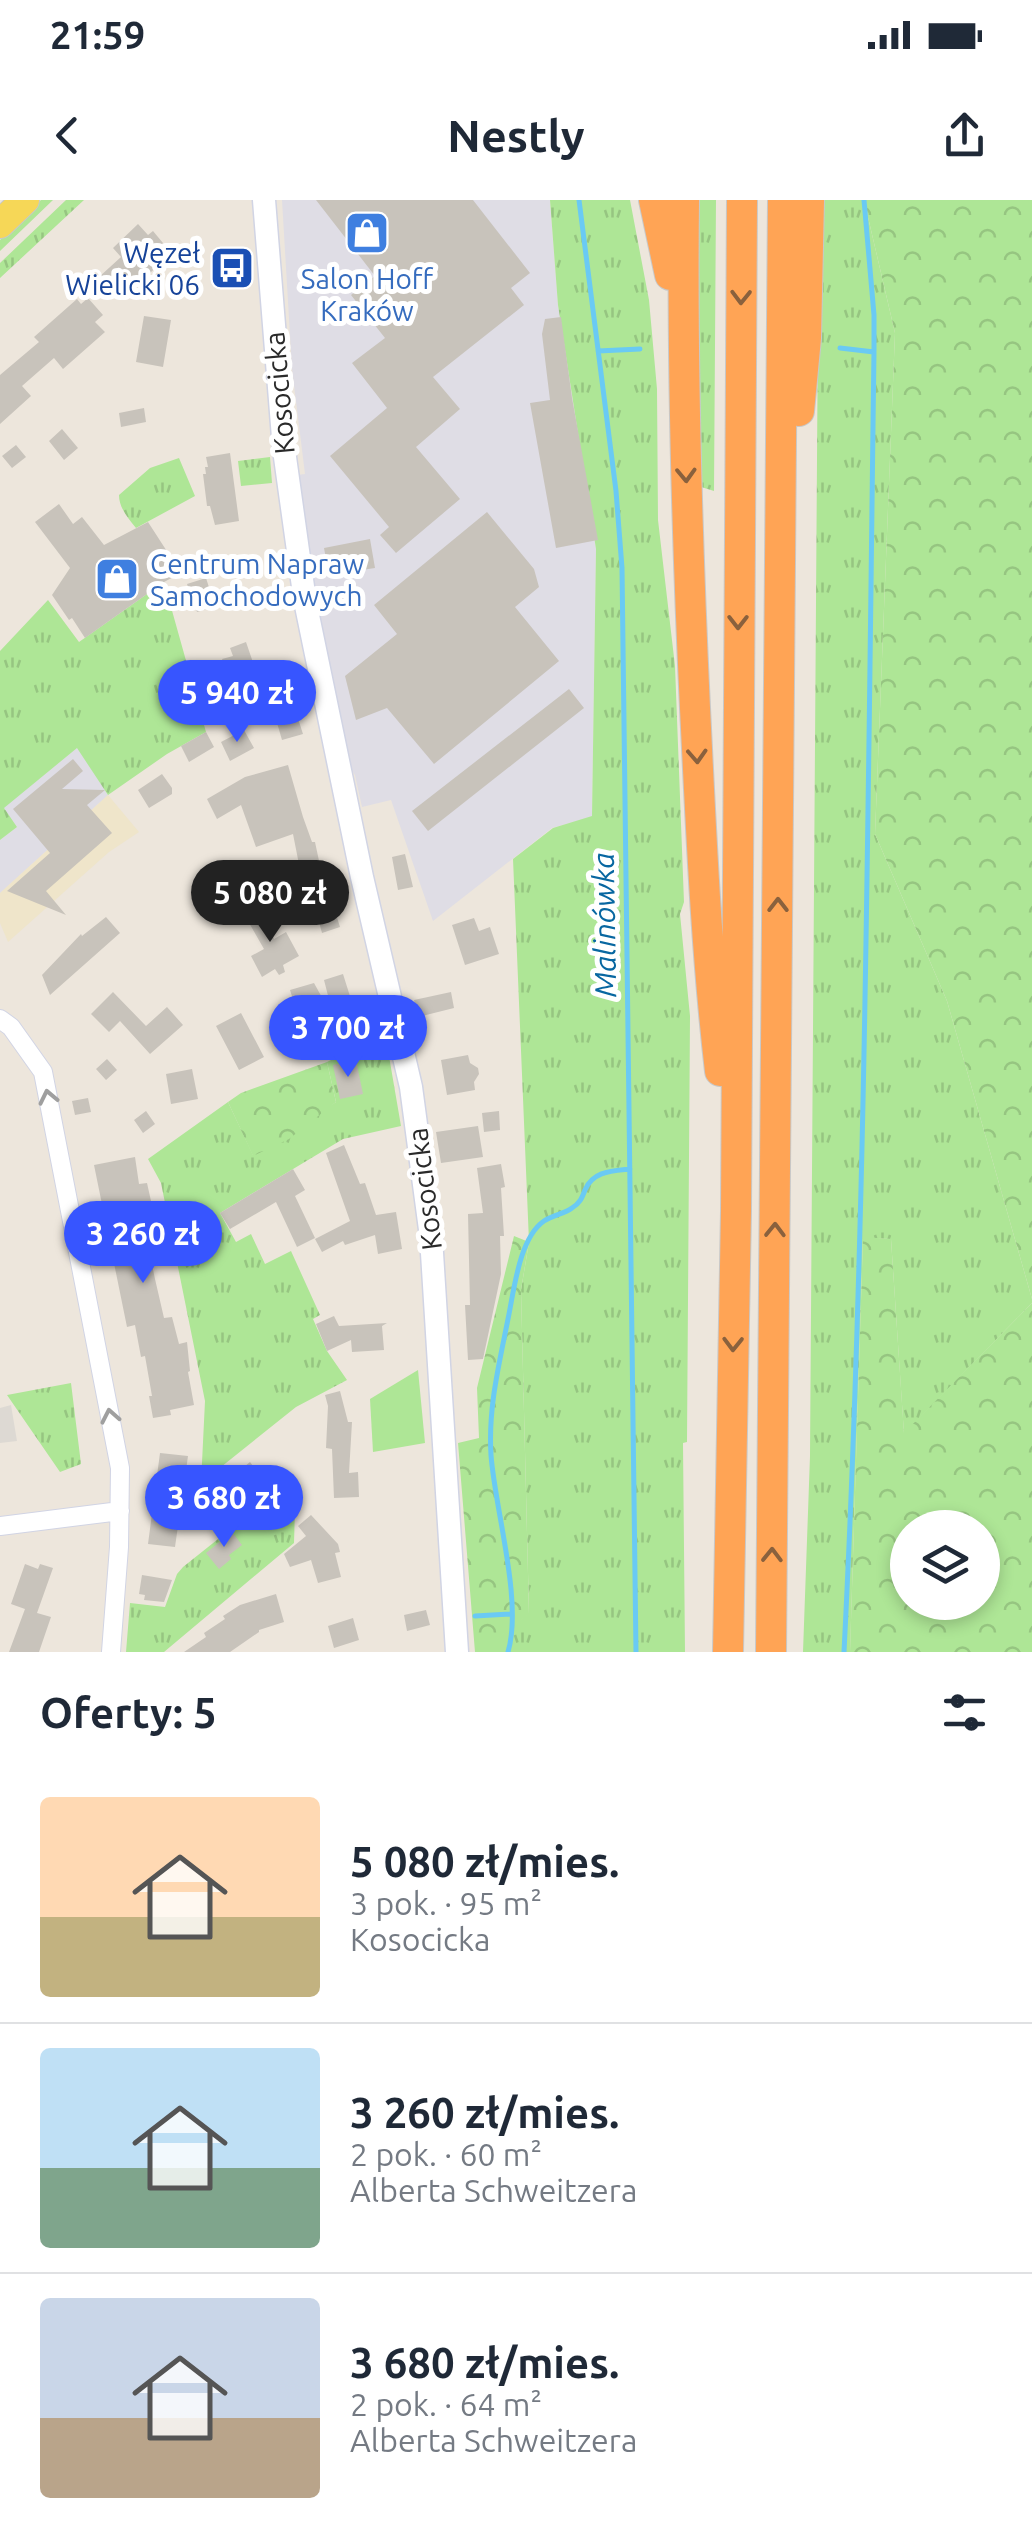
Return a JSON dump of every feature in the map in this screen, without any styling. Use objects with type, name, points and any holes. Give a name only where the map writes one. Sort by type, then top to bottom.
[{"type":"highway","points":[[654,200],[670,278],[683,378]]},
{"type":"highway","points":[[684,200],[683,378],[689,589],[712,1008],[736,1211]]},
{"type":"highway","points":[[728,1652],[736,1211],[742,200]]},
{"type":"highway","points":[[772,1652],[783,200]]},
{"type":"highway","points":[[780,543],[806,338],[809,200]]},
{"type":"main road","points":[[0,224],[25,200]]},
{"type":"street","name":"Kosocicka","points":[[264,200],[284,450],[306,601],[364,887],[411,1087],[424,1174],[457,1652]]},
{"type":"street","points":[[0,1019],[11,1027],[43,1072],[120,1468],[110,1652]]},
{"type":"street","points":[[0,1526],[120,1511]]},
{"type":"shaded area","points":[[282,200],[550,200],[558,305],[596,549],[592,817],[552,828],[433,921],[391,800],[362,807],[351,769],[314,586],[297,475],[305,474],[292,369]]},
{"type":"shaded area","points":[[78,747],[108,795],[0,893],[0,840],[17,827],[3,808]]},
{"type":"shaded area","points":[[108,795],[139,832],[109,852],[8,942],[0,923],[0,893]]},
{"type":"shaded area","points":[[11,1405],[17,1441],[0,1443],[0,1408]]},
{"type":"green space","points":[[41,200],[53,200],[0,251],[0,240]]},
{"type":"green space","points":[[66,200],[84,200],[0,278],[0,263]]},
{"type":"green space","points":[[550,200],[630,200],[649,300],[657,389],[658,520],[675,666],[684,902],[680,914],[690,1016],[687,1442],[683,1443],[685,1652],[496,1652],[495,1640],[529,1613],[521,1290],[529,1242],[513,859],[553,828],[592,816],[596,549],[558,305]]},
{"type":"green space","points":[[691,200],[716,200],[714,491],[698,486]]},
{"type":"green space","points":[[822,200],[864,200],[895,333],[875,834],[947,1001],[1032,1299],[904,1434],[891,1239],[863,1238],[850,1652],[803,1652],[810,1456]]},
{"type":"green space","points":[[864,200],[1032,200],[1032,1299],[947,1001],[875,834],[895,333]]},
{"type":"green space","points":[[270,457],[272,483],[241,486],[238,461]]},
{"type":"green space","points":[[179,458],[195,496],[136,528],[122,509],[119,495],[150,468]]},
{"type":"green space","points":[[164,582],[206,732],[108,795],[77,748],[4,808],[17,827],[0,840],[0,651],[48,600],[79,642]]},
{"type":"green space","points":[[385,1033],[401,1126],[343,1139],[220,1213],[236,1242],[251,1234],[265,1264],[291,1251],[320,1315],[313,1319],[327,1351],[347,1380],[296,1407],[201,1483],[205,1401],[161,1183],[148,1159],[228,1102],[253,1155],[336,1102],[327,1062]]},
{"type":"green space","points":[[327,1062],[336,1102],[289,1139],[253,1156],[228,1102],[241,1093]]},
{"type":"green space","points":[[514,1236],[529,1242],[521,1290],[529,1614],[496,1640],[496,1652],[475,1652],[458,1443],[479,1438],[477,1388]]},
{"type":"green space","points":[[863,1237],[891,1239],[904,1433],[1032,1303],[1032,1652],[850,1652]]},
{"type":"green space","points":[[418,1370],[425,1443],[373,1452],[370,1399]]},
{"type":"green space","points":[[71,1383],[81,1464],[60,1472],[7,1395]]},
{"type":"green space","points":[[296,1477],[294,1543],[164,1652],[126,1652],[130,1603],[165,1607],[183,1567]]},
{"type":"building","points":[[316,200],[473,200],[530,273],[511,288],[524,305],[433,377],[460,409],[416,447],[460,499],[396,553],[380,535],[389,527],[330,456],[387,408],[352,363],[385,338],[351,295],[375,276]]},
{"type":"building","points":[[138,224],[148,235],[153,231],[163,243],[154,251],[163,261],[126,295],[116,284],[111,289],[99,277],[121,257],[113,248]]},
{"type":"building","points":[[88,298],[103,315],[95,322],[105,332],[63,369],[54,358],[22,386],[31,396],[0,424],[0,375],[39,342],[34,337],[77,299],[81,304]]},
{"type":"building","points":[[144,316],[171,320],[163,367],[136,362]]},
{"type":"building","points":[[561,317],[598,540],[556,548],[530,403],[550,400],[542,334],[545,319]]},
{"type":"building","points":[[144,408],[146,422],[121,427],[119,413]]},
{"type":"building","points":[[62,429],[78,448],[64,460],[49,441]]},
{"type":"building","points":[[16,445],[26,457],[12,468],[2,456]]},
{"type":"building","points":[[230,453],[239,521],[215,525],[207,506],[203,474],[208,467],[206,457]]},
{"type":"building","points":[[59,504],[73,524],[82,517],[104,545],[148,522],[181,573],[85,638],[52,595],[70,568],[35,522]]},
{"type":"building","points":[[487,512],[534,569],[539,587],[515,607],[559,661],[434,764],[387,708],[356,720],[345,676],[397,634],[374,605]]},
{"type":"building","points":[[370,539],[375,568],[329,575],[324,548]]},
{"type":"building","points":[[206,578],[215,606],[197,612],[187,584]]},
{"type":"building","points":[[246,642],[258,677],[232,686],[222,659],[233,656],[230,648]]},
{"type":"building","points":[[569,689],[584,708],[428,831],[412,811]]},
{"type":"building","points":[[293,703],[303,734],[282,740],[273,709]]},
{"type":"building","points":[[244,730],[254,748],[230,761],[221,742]]},
{"type":"building","points":[[206,732],[214,747],[189,762],[181,746]]},
{"type":"building","points":[[73,759],[83,771],[62,789],[105,790],[87,805],[112,833],[46,891],[66,915],[7,891],[50,853],[13,809]]},
{"type":"building","points":[[288,765],[340,927],[322,933],[314,903],[307,905],[293,834],[256,847],[241,805],[217,819],[207,799],[245,777]]},
{"type":"building","points":[[162,774],[172,794],[149,808],[138,790]]},
{"type":"building","points":[[405,854],[413,887],[398,890],[392,857]]},
{"type":"building","points":[[263,907],[274,939],[286,932],[299,956],[283,965],[285,972],[279,975],[275,969],[262,977],[251,956],[264,949],[244,914]]},
{"type":"building","points":[[106,917],[120,933],[50,995],[42,975],[81,934]]},
{"type":"building","points":[[474,918],[479,931],[490,927],[499,954],[465,965],[452,925]]},
{"type":"building","points":[[343,974],[354,1009],[333,1015],[324,980]]},
{"type":"building","points":[[314,983],[325,1003],[297,1012],[290,990]]},
{"type":"building","points":[[113,992],[146,1026],[167,1007],[183,1025],[150,1054],[120,1021],[109,1032],[91,1014]]},
{"type":"building","points":[[451,992],[454,1008],[418,1017],[414,1000]]},
{"type":"building","points":[[241,1013],[264,1057],[239,1070],[216,1026]]},
{"type":"building","points":[[468,1055],[470,1063],[478,1068],[475,1090],[447,1095],[441,1060]]},
{"type":"building","points":[[107,1059],[117,1070],[106,1080],[96,1069]]},
{"type":"building","points":[[356,1060],[363,1094],[340,1099],[333,1065]]},
{"type":"building","points":[[192,1069],[198,1099],[171,1104],[166,1074]]},
{"type":"building","points":[[88,1098],[91,1112],[75,1115],[72,1101]]},
{"type":"building","points":[[146,1111],[155,1124],[143,1133],[134,1120]]},
{"type":"building","points":[[499,1111],[500,1130],[484,1132],[482,1113]]},
{"type":"building","points":[[478,1126],[483,1157],[441,1163],[436,1132]]},
{"type":"building","points":[[344,1145],[360,1184],[365,1183],[376,1215],[396,1212],[402,1249],[378,1254],[375,1235],[345,1245],[343,1241],[322,1252],[315,1239],[350,1221],[326,1153]]},
{"type":"building","points":[[135,1157],[139,1184],[147,1183],[153,1210],[141,1212],[164,1318],[172,1317],[179,1344],[187,1342],[194,1405],[153,1418],[145,1356],[141,1357],[135,1325],[127,1327],[94,1165]]},
{"type":"building","points":[[501,1164],[505,1187],[501,1188],[501,1274],[483,1359],[468,1360],[468,1214],[483,1213],[477,1168]]},
{"type":"building","points":[[293,1169],[305,1190],[295,1196],[315,1238],[297,1247],[276,1202],[230,1229],[220,1213]]},
{"type":"building","points":[[334,1316],[339,1326],[387,1323],[382,1326],[384,1350],[352,1352],[351,1340],[327,1351],[316,1324]]},
{"type":"building","points":[[340,1391],[348,1422],[352,1422],[349,1473],[358,1472],[359,1497],[334,1498],[332,1449],[326,1448],[325,1395]]},
{"type":"building","points":[[160,1453],[188,1456],[175,1547],[148,1544]]},
{"type":"building","points":[[250,1462],[284,1508],[275,1515],[256,1491],[243,1501],[223,1475],[235,1466],[239,1471]]},
{"type":"building","points":[[311,1515],[338,1544],[340,1552],[335,1553],[341,1577],[318,1583],[311,1560],[290,1567],[284,1554],[306,1536],[298,1526]]},
{"type":"building","points":[[232,1532],[242,1545],[219,1569],[206,1553]]},
{"type":"building","points":[[25,1564],[38,1569],[40,1564],[53,1568],[37,1613],[51,1617],[39,1652],[9,1652],[25,1609],[11,1604]]},
{"type":"building","points":[[142,1575],[172,1580],[164,1602],[144,1600],[145,1595],[139,1594]]},
{"type":"building","points":[[276,1594],[284,1622],[259,1630],[230,1652],[184,1652],[240,1605]]},
{"type":"building","points":[[426,1610],[430,1625],[407,1631],[404,1615]]},
{"type":"building","points":[[353,1618],[359,1640],[334,1648],[328,1626]]},
{"type":"waterway","name":"Malinówka","points":[[579,200],[622,568],[636,1652]]},
{"type":"waterway","points":[[864,200],[874,351]]},
{"type":"waterway","points":[[840,348],[874,352],[862,1165],[844,1652]]},
{"type":"waterway","points":[[598,351],[640,349]]},
{"type":"waterway","points":[[508,1652],[512,1631],[510,1582],[490,1438],[495,1387],[519,1266],[529,1240],[544,1221],[575,1206],[588,1184],[598,1176],[630,1169]]},
{"type":"waterway","points":[[475,1616],[511,1614]]},
{"type":"place","name":"Salon Hoff Kraków","points":[[367,233]]},
{"type":"place","name":"Węzeł Wielicki 06","points":[[232,268]]},
{"type":"place","name":"Centrum Napraw Samochodowych","points":[[117,579]]}]
